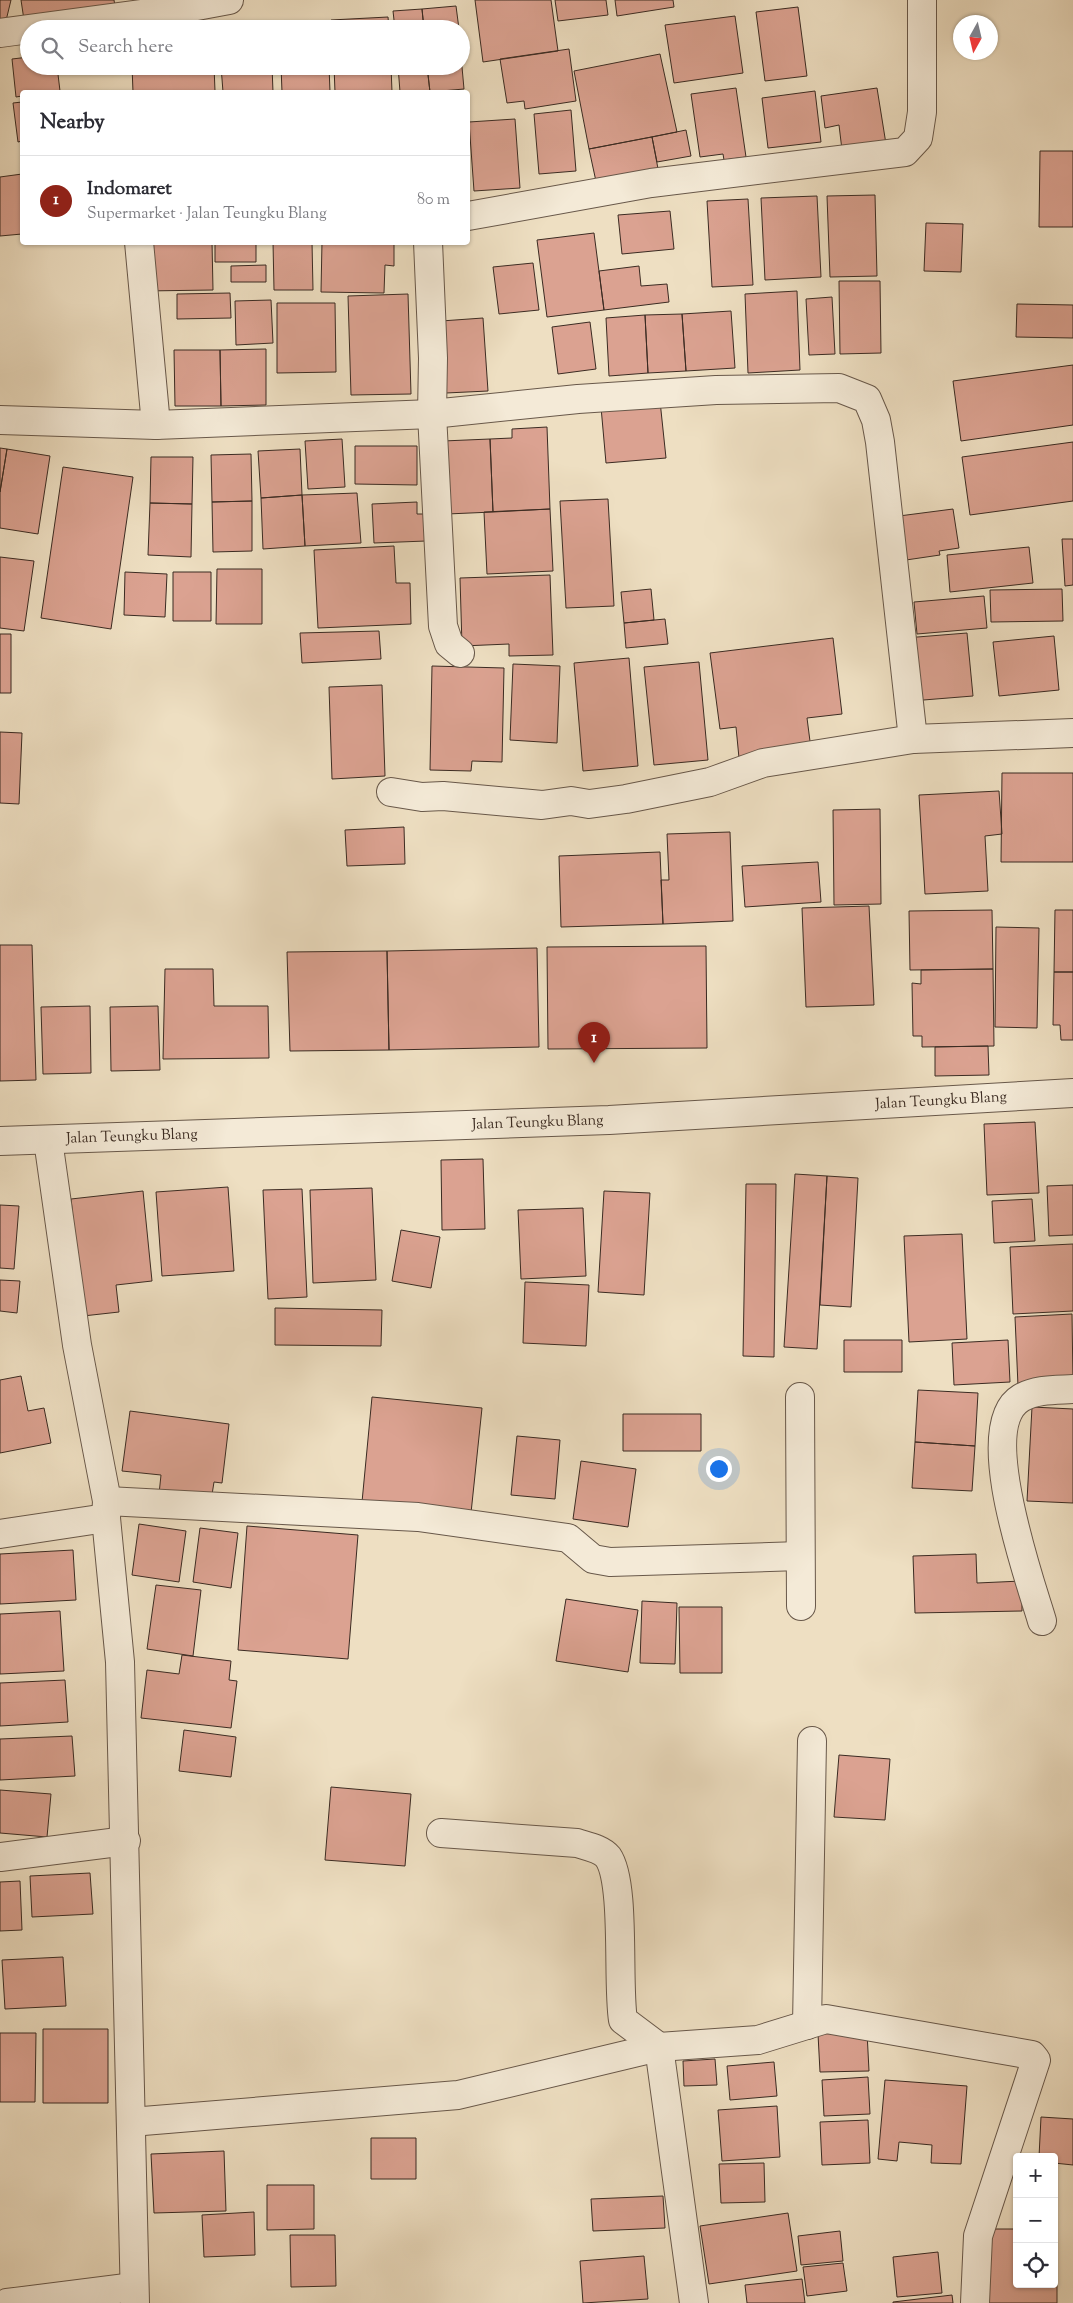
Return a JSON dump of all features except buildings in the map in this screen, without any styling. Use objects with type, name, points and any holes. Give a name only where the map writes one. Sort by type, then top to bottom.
[{"type":"street","points":[[93,20],[186,8],[229,0]]},
{"type":"street","points":[[470,216],[651,183],[905,152],[918,138],[922,112],[922,0]]},
{"type":"street","points":[[0,32],[20,29]]},
{"type":"street","points":[[139,245],[156,425]]},
{"type":"street","points":[[428,245],[433,358],[432,414],[444,626],[449,644],[460,653]]},
{"type":"street","points":[[0,420],[156,425],[432,414],[578,399],[716,390],[839,388],[867,399],[876,420],[913,739]]},
{"type":"street","points":[[391,792],[422,797],[443,796],[542,804],[571,801],[589,804],[626,799],[710,782],[763,763],[913,739],[1073,733]]},
{"type":"street","name":"Jalan Teungku Blang","points":[[0,1141],[608,1120],[1073,1093]]},
{"type":"street","points":[[7,2303],[134,2295],[126,1841],[120,1662],[107,1509],[77,1346],[48,1140]]},
{"type":"street","points":[[1042,1621],[1008,1503],[1003,1476],[1003,1441],[1007,1415],[1020,1399],[1040,1391],[1073,1389]]},
{"type":"street","points":[[800,1397],[801,1606]]},
{"type":"street","points":[[0,1534],[107,1509],[418,1517],[568,1538],[593,1559],[610,1562],[800,1556]]},
{"type":"street","points":[[807,2025],[812,1741]]},
{"type":"street","points":[[441,1833],[577,1843],[594,1848],[608,1857],[616,1880],[624,2020],[659,2047],[694,2303]]},
{"type":"street","points":[[0,1857],[126,1841]]},
{"type":"street","points":[[131,2122],[458,2095],[659,2047],[758,2040],[826,2019],[1032,2055],[1036,2058],[978,2236],[975,2303]]},
{"type":"place","name":"Indomaret","points":[[594,1063]]}]
